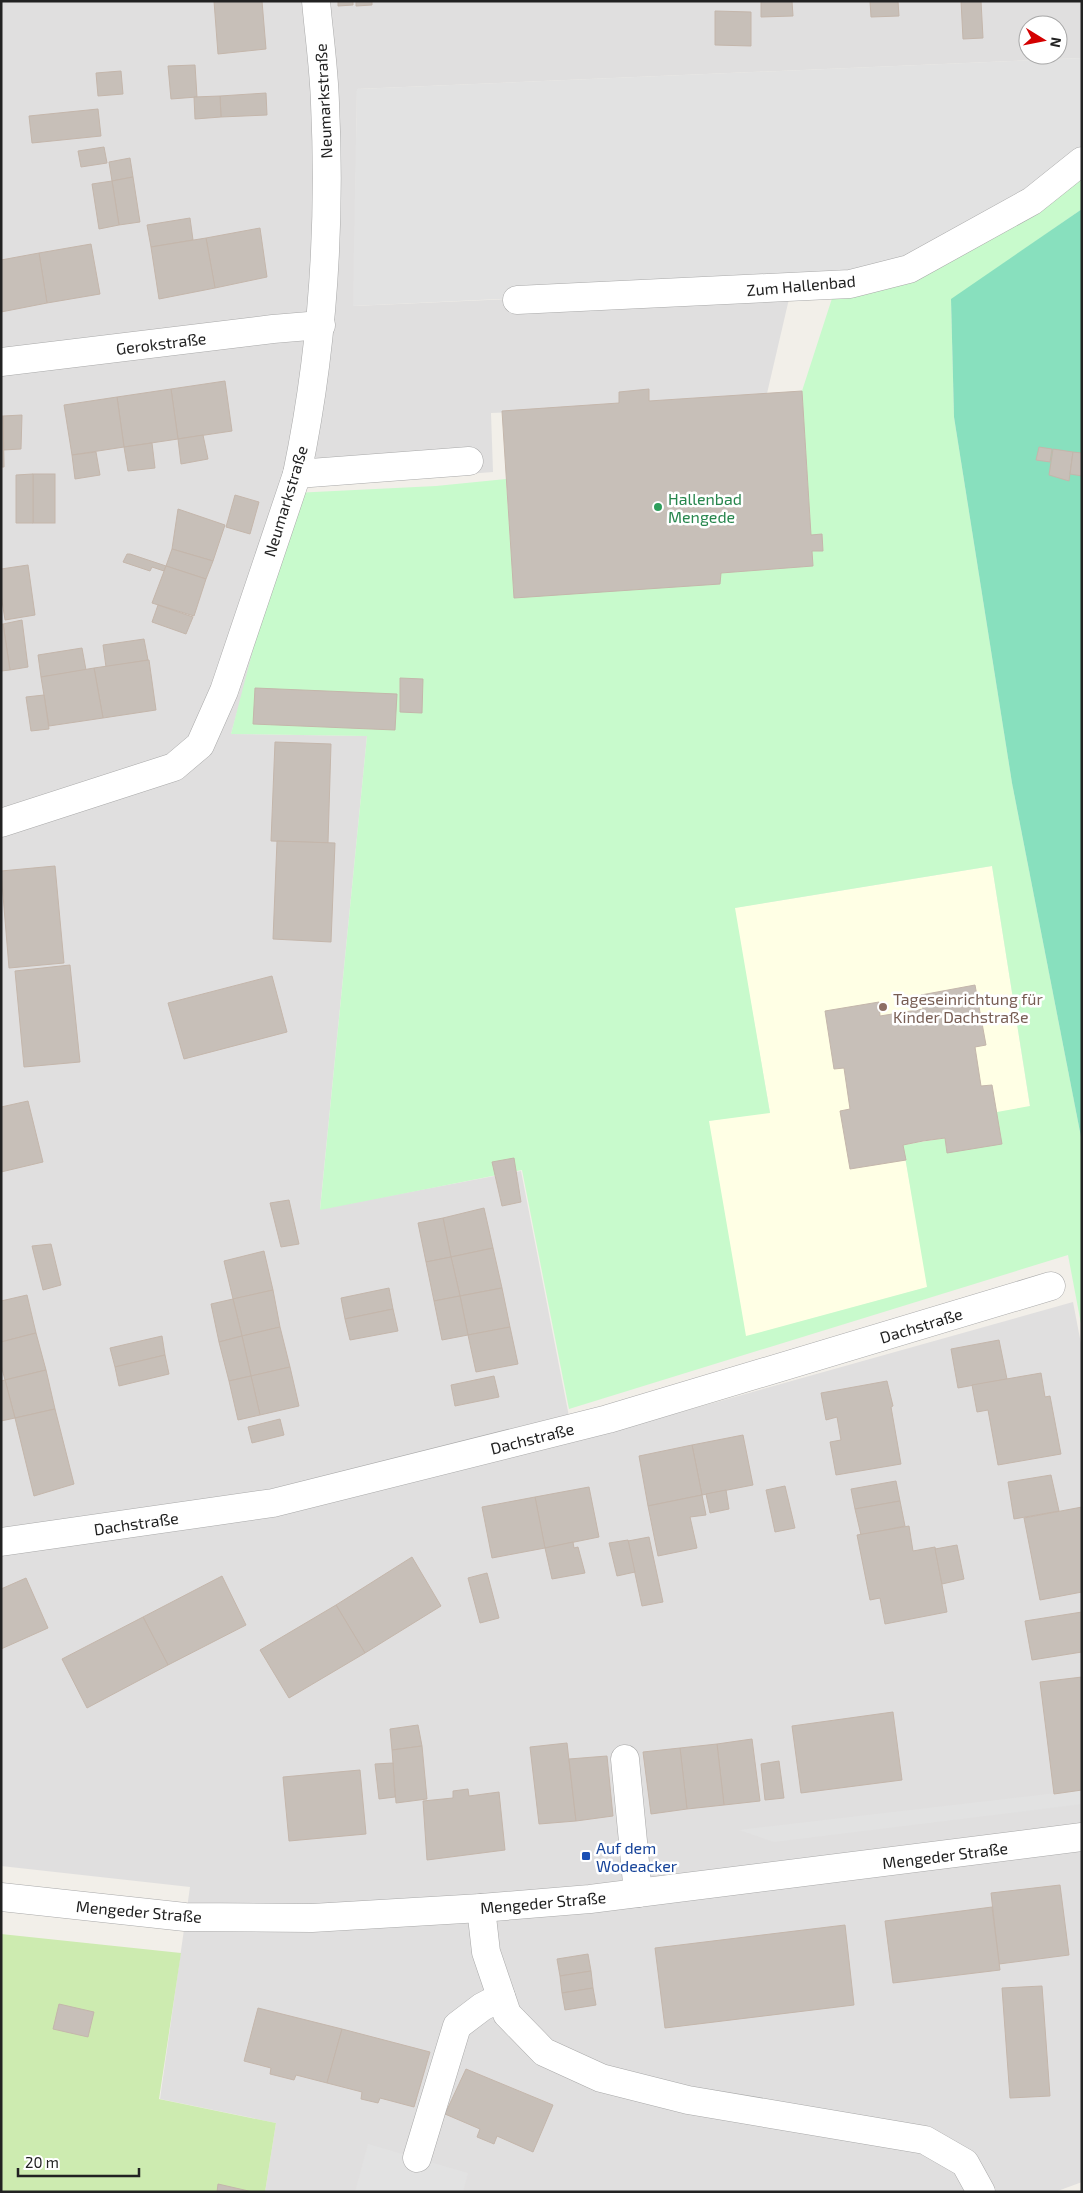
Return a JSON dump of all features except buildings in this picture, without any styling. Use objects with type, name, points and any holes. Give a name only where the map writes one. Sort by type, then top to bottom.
[{"type":"street","name":"Neumarkstraße","points":[[1,822],[174,767],[200,745],[224,691],[296,474],[304,438],[321,325],[327,225],[325,102],[316,1]]},
{"type":"street","name":"Zum Hallenbad","points":[[517,300],[850,284],[909,269],[1032,200],[1082,162]]},
{"type":"street","name":"Gerokstraße","points":[[1,362],[273,329],[321,325]]},
{"type":"street","points":[[296,474],[469,461]]},
{"type":"street","name":"Dachstraße","points":[[1,1542],[273,1503],[608,1419],[1051,1286]]},
{"type":"street","points":[[625,1759],[638,1893]]},
{"type":"street","name":"Mengeder Straße","points":[[1,1897],[185,1917],[312,1918],[481,1908],[638,1893],[1082,1837]]},
{"type":"street","points":[[481,1908],[486,1952],[507,2014],[544,2052],[601,2078],[688,2100],[925,2140],[965,2163],[981,2192]]},
{"type":"street","points":[[417,2158],[458,2026],[482,2007],[501,1997]]},
{"type":"shaded area","points":[[1,1],[1082,1],[1082,58],[1068,59],[1068,15],[1018,15],[1018,61],[357,89],[354,306],[792,286],[765,402],[491,413],[493,472],[300,487],[231,734],[367,736],[320,1209],[521,1171],[574,1442],[1073,1302],[1082,1349],[1082,2182],[1055,2192],[265,2192],[276,2123],[160,2099],[190,1887],[1,1866]]},
{"type":"shaded area","points":[[1082,58],[1082,159],[1031,200],[849,282],[353,306],[357,89],[1018,61],[1018,65],[1068,65],[1068,59]]},
{"type":"shaded area","name":"Tageseinrichtung für Kinder Dachstraße","points":[[992,866],[1030,1107],[947,1153],[945,1138],[903,1145],[928,1287],[745,1337],[708,1121],[770,1112],[734,908]]},
{"type":"shaded area","points":[[1082,1790],[1082,1804],[774,1842],[739,1830]]},
{"type":"shaded area","points":[[368,2144],[468,2173],[463,2192],[355,2192]]},
{"type":"green space","points":[[1082,161],[1082,209],[951,300],[954,417],[1012,783],[1082,1142],[1082,1329],[1068,1255],[569,1409],[522,1170],[320,1210],[367,736],[231,734],[294,493],[436,486],[506,479],[514,598],[721,573],[813,566],[812,551],[823,551],[822,535],[811,535],[802,391],[836,286]],"holes":[[[992,866],[1030,1106],[997,1112],[947,1152],[945,1138],[903,1145],[927,1287],[746,1336],[709,1121],[770,1113],[735,908]]]},
{"type":"green space","points":[[1082,209],[1082,1142],[1012,783],[954,417],[951,299]]},
{"type":"green space","points":[[1,1934],[181,1953],[159,2099],[276,2123],[265,2192],[1,2192]]},
{"type":"place","name":"Hallenbad Mengede","points":[[658,507]]},
{"type":"place","name":"Tageseinrichtung für Kinder Dachstraße","points":[[883,1007]]},
{"type":"place","name":"Auf dem Wodeacker","points":[[586,1856]]}]
